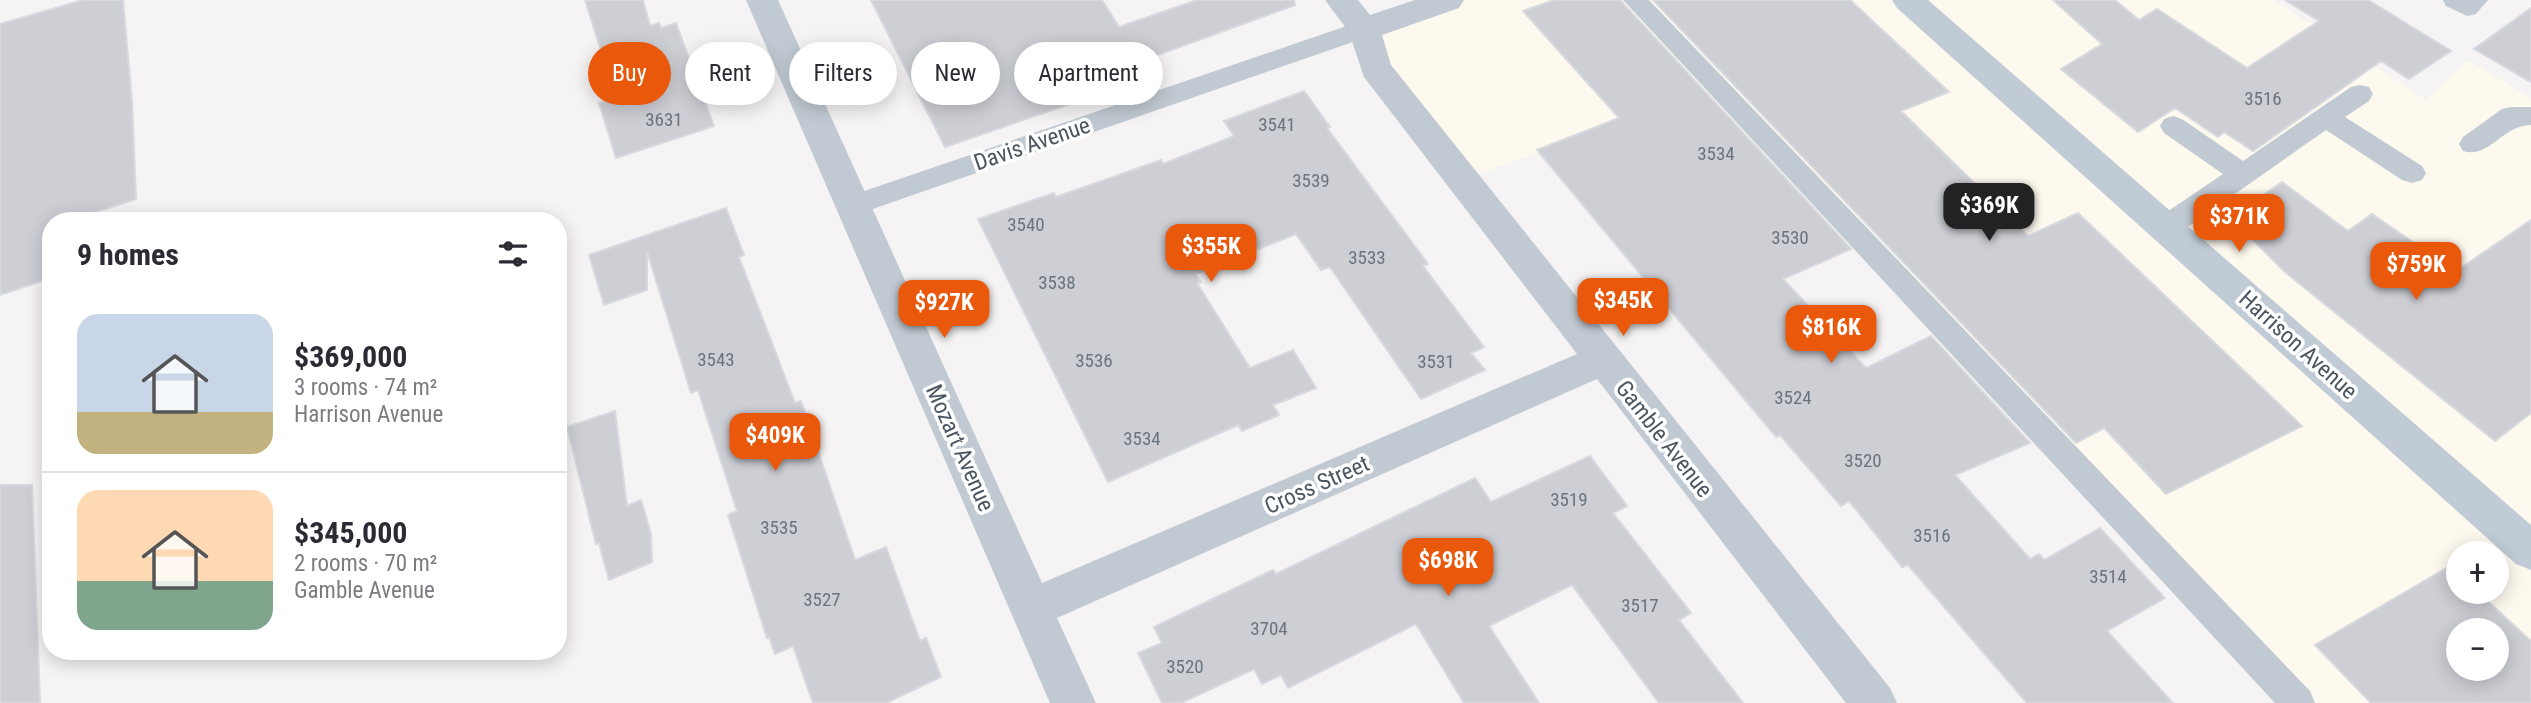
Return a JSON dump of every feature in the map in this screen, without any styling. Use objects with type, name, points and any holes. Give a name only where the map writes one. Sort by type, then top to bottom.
[{"type":"main road","name":"Harrison Avenue","points":[[1908,0],[2165,228],[2527,541]]},
{"type":"street","name":"Mozart Avenue","points":[[762,0],[1073,703]]},
{"type":"street","name":"Davis Avenue","points":[[1353,14],[1448,0]]},
{"type":"street","name":"Gamble Avenue","points":[[1353,14],[1376,69],[1874,703]]},
{"type":"street","name":"Cross Street","points":[[1032,608],[1602,360]]},
{"type":"lane","points":[[1635,0],[2298,703]]},
{"type":"lane","points":[[2455,0],[2468,8],[2476,0]]},
{"type":"lane","name":"Davis Avenue","points":[[854,205],[1353,14]]},
{"type":"lane","points":[[2165,228],[2360,94]]},
{"type":"lane","points":[[2472,144],[2511,116],[2531,116]]},
{"type":"lane","points":[[2327,118],[2412,173]]},
{"type":"lane","points":[[2173,126],[2244,174]]},
{"type":"shaded area","points":[[1448,0],[2274,0],[2426,100],[2468,60],[2531,98],[2531,703],[2298,703],[1719,88],[1462,180],[1364,29]]},
{"type":"building","points":[[83,0],[123,0],[132,102],[136,199],[96,212],[42,212],[42,281],[0,295],[0,24]]},
{"type":"building","points":[[585,0],[643,0],[650,26],[659,23],[661,28],[676,23],[685,47],[685,105],[706,105],[714,126],[616,158],[600,105],[671,105],[671,42],[598,42]]},
{"type":"building","points":[[871,0],[1102,0],[1119,27],[1197,0],[1294,0],[1295,5],[1163,53],[1163,42],[1014,42],[1014,105],[1067,105],[945,147],[924,105],[1000,105],[1000,42],[911,42],[911,79],[897,52],[897,42],[892,42]]},
{"type":"building","points":[[1554,0],[1620,0],[1851,249],[1783,279],[1866,368],[1931,336],[2030,443],[1955,475],[2030,559],[2039,554],[2044,560],[2100,528],[2165,598],[2107,631],[2173,703],[2027,703],[1908,565],[1902,567],[1849,501],[1841,506],[1780,435],[1776,437],[1537,150],[1619,118],[1523,11]]},
{"type":"building","points":[[1653,0],[1850,0],[1949,92],[1901,111],[2028,236],[2078,213],[2302,426],[2166,494],[2104,428],[2076,443]]},
{"type":"building","points":[[2053,0],[2115,0],[2139,20],[2157,9],[2247,68],[2319,21],[2285,0],[2368,0],[2451,51],[2409,79],[2381,61],[2253,151],[2224,132],[2218,137],[2175,108],[2138,132],[2061,69],[2102,44]]},
{"type":"building","points":[[2531,8],[2531,82],[2474,49]]},
{"type":"building","points":[[1304,91],[1330,127],[1327,128],[1428,264],[1423,266],[1484,347],[1471,353],[1485,370],[1421,399],[1330,267],[1321,270],[1296,234],[1196,274],[1201,282],[1197,283],[1250,368],[1293,350],[1316,388],[1273,405],[1279,415],[1242,431],[1238,425],[1108,482],[978,219],[1054,193],[1056,197],[1161,160],[1163,164],[1234,136],[1224,121]]},
{"type":"building","points":[[2282,182],[2348,231],[2372,214],[2417,245],[2461,268],[2531,220],[2531,413],[2495,441],[2286,273],[2231,218]]},
{"type":"building","points":[[726,208],[744,255],[739,257],[795,403],[801,401],[855,560],[886,547],[920,641],[926,638],[941,677],[886,703],[813,703],[793,646],[775,654],[769,637],[767,638],[728,515],[737,511],[698,390],[691,393],[647,251],[647,290],[604,305],[589,255]]},
{"type":"building","points":[[615,411],[627,506],[641,500],[651,534],[652,562],[609,580],[599,543],[596,544],[567,427]]},
{"type":"building","points":[[1590,456],[1627,506],[1613,513],[1691,613],[1679,620],[1743,703],[1659,703],[1572,585],[1489,626],[1539,703],[1464,703],[1416,624],[1288,688],[1281,675],[1262,684],[1254,669],[1181,703],[1162,703],[1138,653],[1162,643],[1154,627],[1273,570],[1276,574],[1475,478],[1491,502]]},
{"type":"building","points":[[0,485],[32,485],[40,703],[0,703]]},
{"type":"building","points":[[2446,568],[2446,604],[2491,604],[2506,618],[2446,618],[2446,681],[2509,681],[2509,621],[2531,641],[2531,703],[2371,703],[2315,645]]}]
